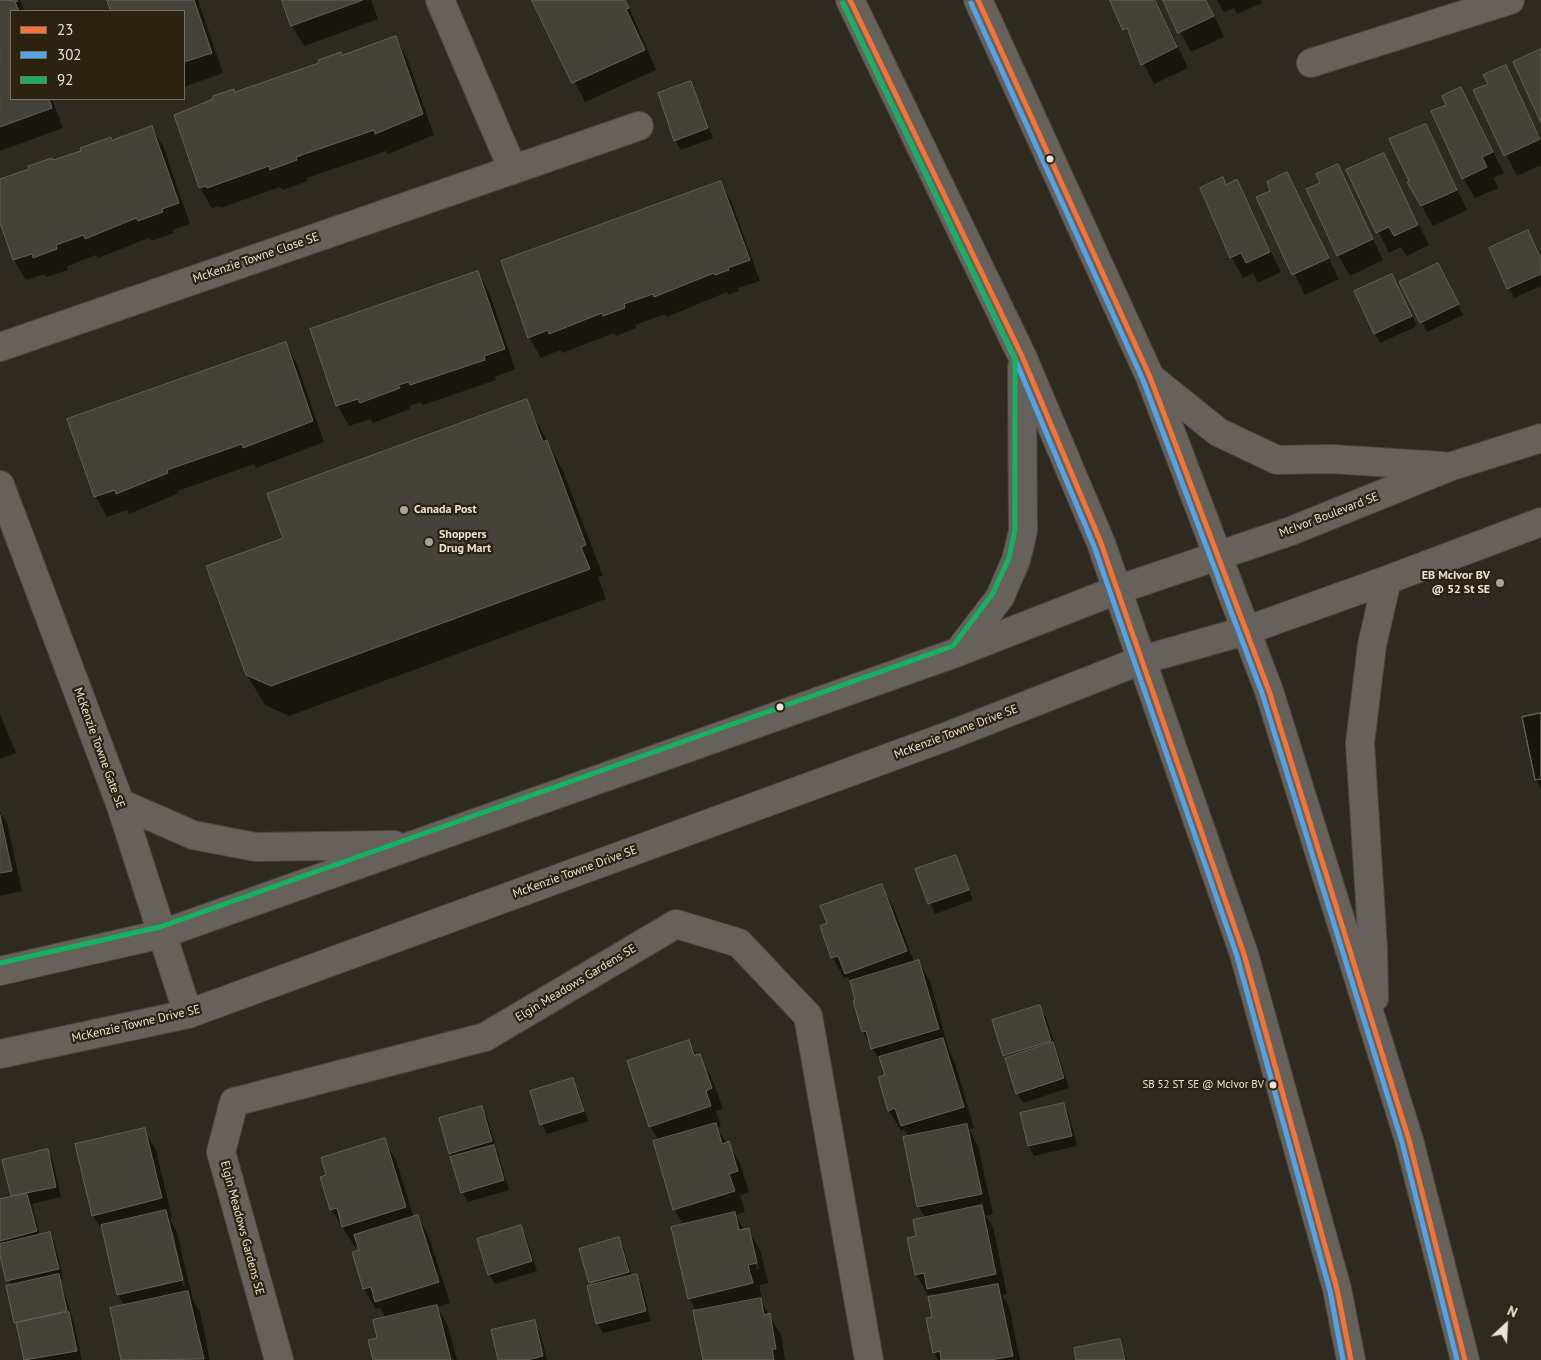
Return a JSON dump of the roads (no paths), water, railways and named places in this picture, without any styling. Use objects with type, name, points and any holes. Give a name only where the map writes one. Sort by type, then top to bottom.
[{"type":"street","points":[[440,0],[513,170]]},
{"type":"street","points":[[850,0],[1022,356],[1101,543],[1244,954],[1337,1289],[1351,1360]]},
{"type":"street","points":[[978,0],[1150,377],[1273,704],[1408,1140],[1465,1360]]},
{"type":"street","points":[[1311,63],[1510,0]]},
{"type":"street","name":"McKenzie Towne Close SE","points":[[0,347],[639,126]]},
{"type":"street","points":[[958,652],[1000,596],[1016,560],[1023,531],[1022,356]]},
{"type":"street","points":[[1150,377],[1218,432],[1276,460],[1331,459],[1449,467]]},
{"type":"street","name":"McIvor Boulevard SE","points":[[1118,590],[1216,554],[1292,531],[1449,467],[1541,438]]},
{"type":"street","name":"McKenzie Towne Gate SE","points":[[0,485],[120,803],[188,1014]]},
{"type":"street","points":[[1142,660],[1245,631],[1541,522]]},
{"type":"street","points":[[1374,1030],[1373,949],[1360,743],[1372,645],[1387,580]]},
{"type":"street","points":[[0,972],[162,934],[958,652],[1118,590]]},
{"type":"street","name":"McKenzie Towne Drive SE","points":[[0,1054],[188,1014],[948,736],[1142,660]]},
{"type":"street","points":[[120,803],[193,835],[254,847],[416,845]]},
{"type":"street","name":"Elgin Meadows Gardens SE","points":[[279,1360],[221,1152],[234,1102],[484,1038],[676,924],[739,943],[808,1016],[869,1360]]},
{"type":"place","name":"Canada Post","points":[[404,510]]},
{"type":"place","name":"Shoppers Drug Mart","points":[[429,542]]},
{"type":"place","name":"EB McIvor BV @ 52 St SE","points":[[1500,583]]},
{"type":"place","name":"SB 52 ST SE @ McIvor BV","points":[[1273,1085]]}]
